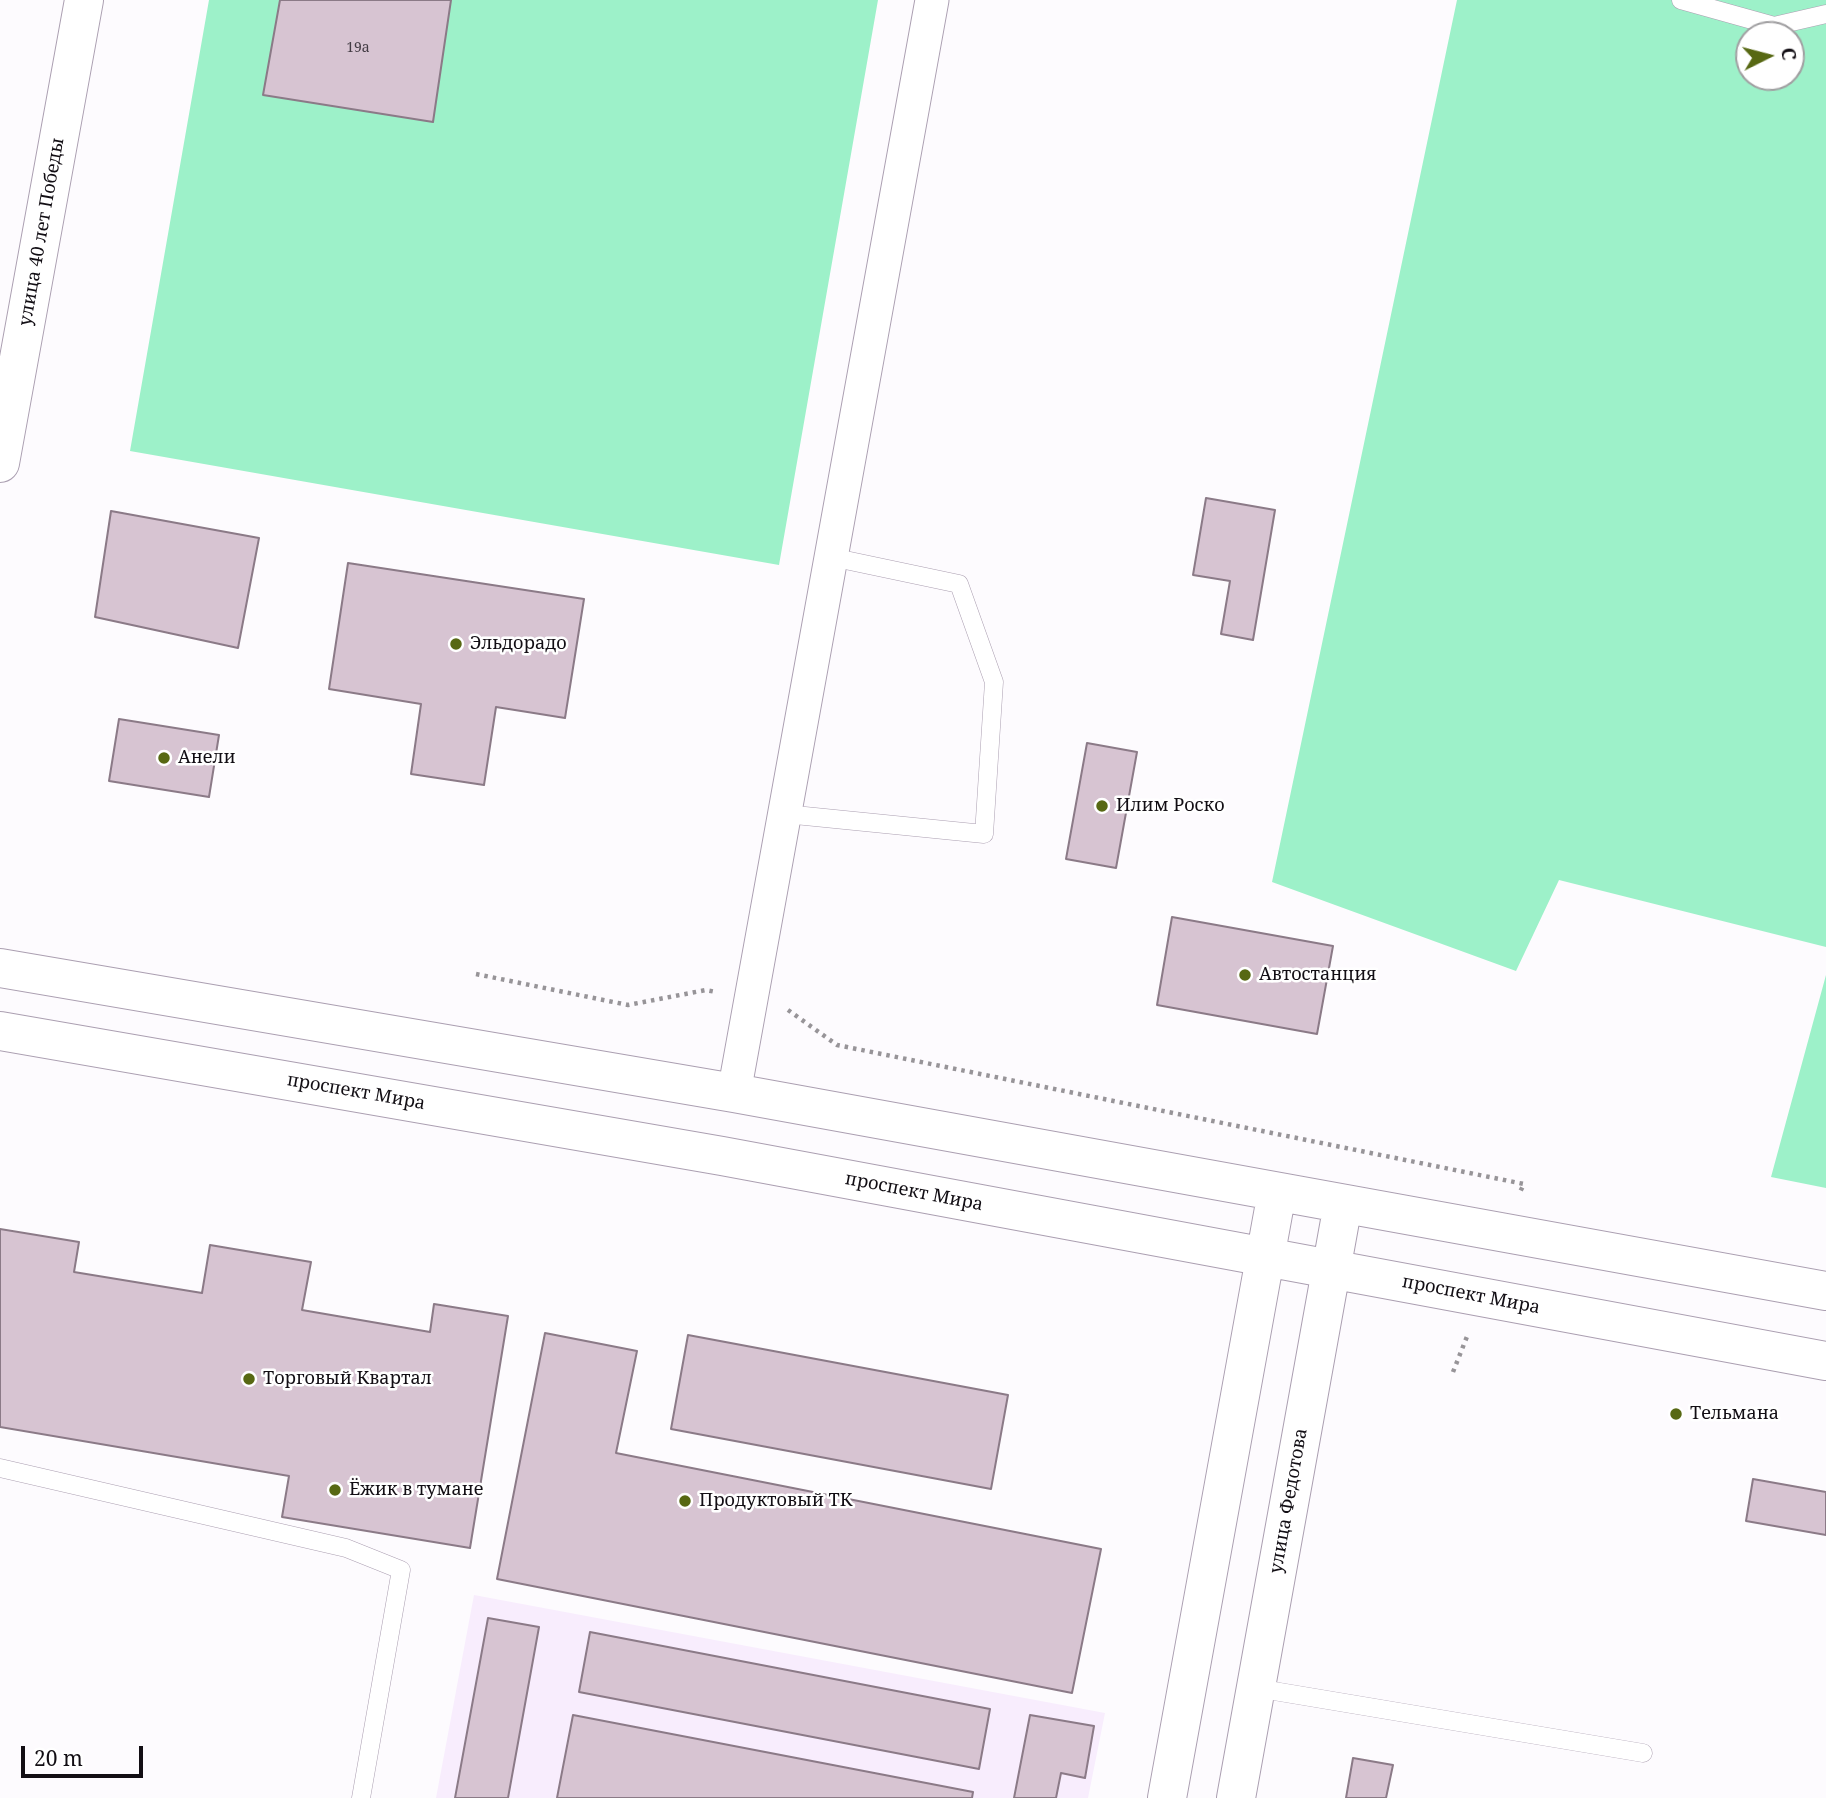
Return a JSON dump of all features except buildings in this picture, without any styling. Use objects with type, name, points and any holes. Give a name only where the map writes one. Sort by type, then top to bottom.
[{"type":"street","name":"улица 40 лет Победы","points":[[0,463],[84,0]]},
{"type":"street","points":[[734,1093],[932,0]]},
{"type":"street","points":[[0,968],[734,1093],[1826,1291]]},
{"type":"street","name":"проспект Мира","points":[[0,1031],[708,1154],[1826,1361]]},
{"type":"street","points":[[1167,1798],[1277,1192]]},
{"type":"street","name":"улица Федотова","points":[[1236,1798],[1343,1204]]},
{"type":"lane","points":[[1681,0],[1774,26],[1826,14]]},
{"type":"lane","points":[[785,814],[984,834],[994,682],[959,584],[831,557]]},
{"type":"lane","points":[[0,1468],[345,1548],[401,1570],[361,1798]]},
{"type":"lane","points":[[1256,1688],[1643,1753]]},
{"type":"path","points":[[476,974],[628,1005],[706,990],[752,999],[783,1006],[837,1045],[1524,1184],[1503,1233]]},
{"type":"path","points":[[1453,1373],[1482,1297]]},
{"type":"shaded area","points":[[474,1595],[1105,1713],[1088,1798],[436,1798]]},
{"type":"green space","points":[[209,0],[878,0],[779,565],[130,451]]},
{"type":"green space","points":[[1457,0],[1826,0],[1826,947],[1559,880],[1516,971],[1272,882]]},
{"type":"green space","points":[[1826,975],[1826,1188],[1771,1177]]},
{"type":"place","name":"Эльдорадо","points":[[456,644]]},
{"type":"place","name":"Анели","points":[[164,758]]},
{"type":"place","name":"Илим Роско","points":[[1102,806]]},
{"type":"place","name":"Автостанция","points":[[1245,975]]},
{"type":"place","name":"Торговый Квартал","points":[[249,1379]]},
{"type":"place","name":"Тельмана","points":[[1676,1414]]},
{"type":"place","name":"Ёжик в тумане","points":[[335,1490]]},
{"type":"place","name":"Продуктовый ТК","points":[[685,1501]]}]
